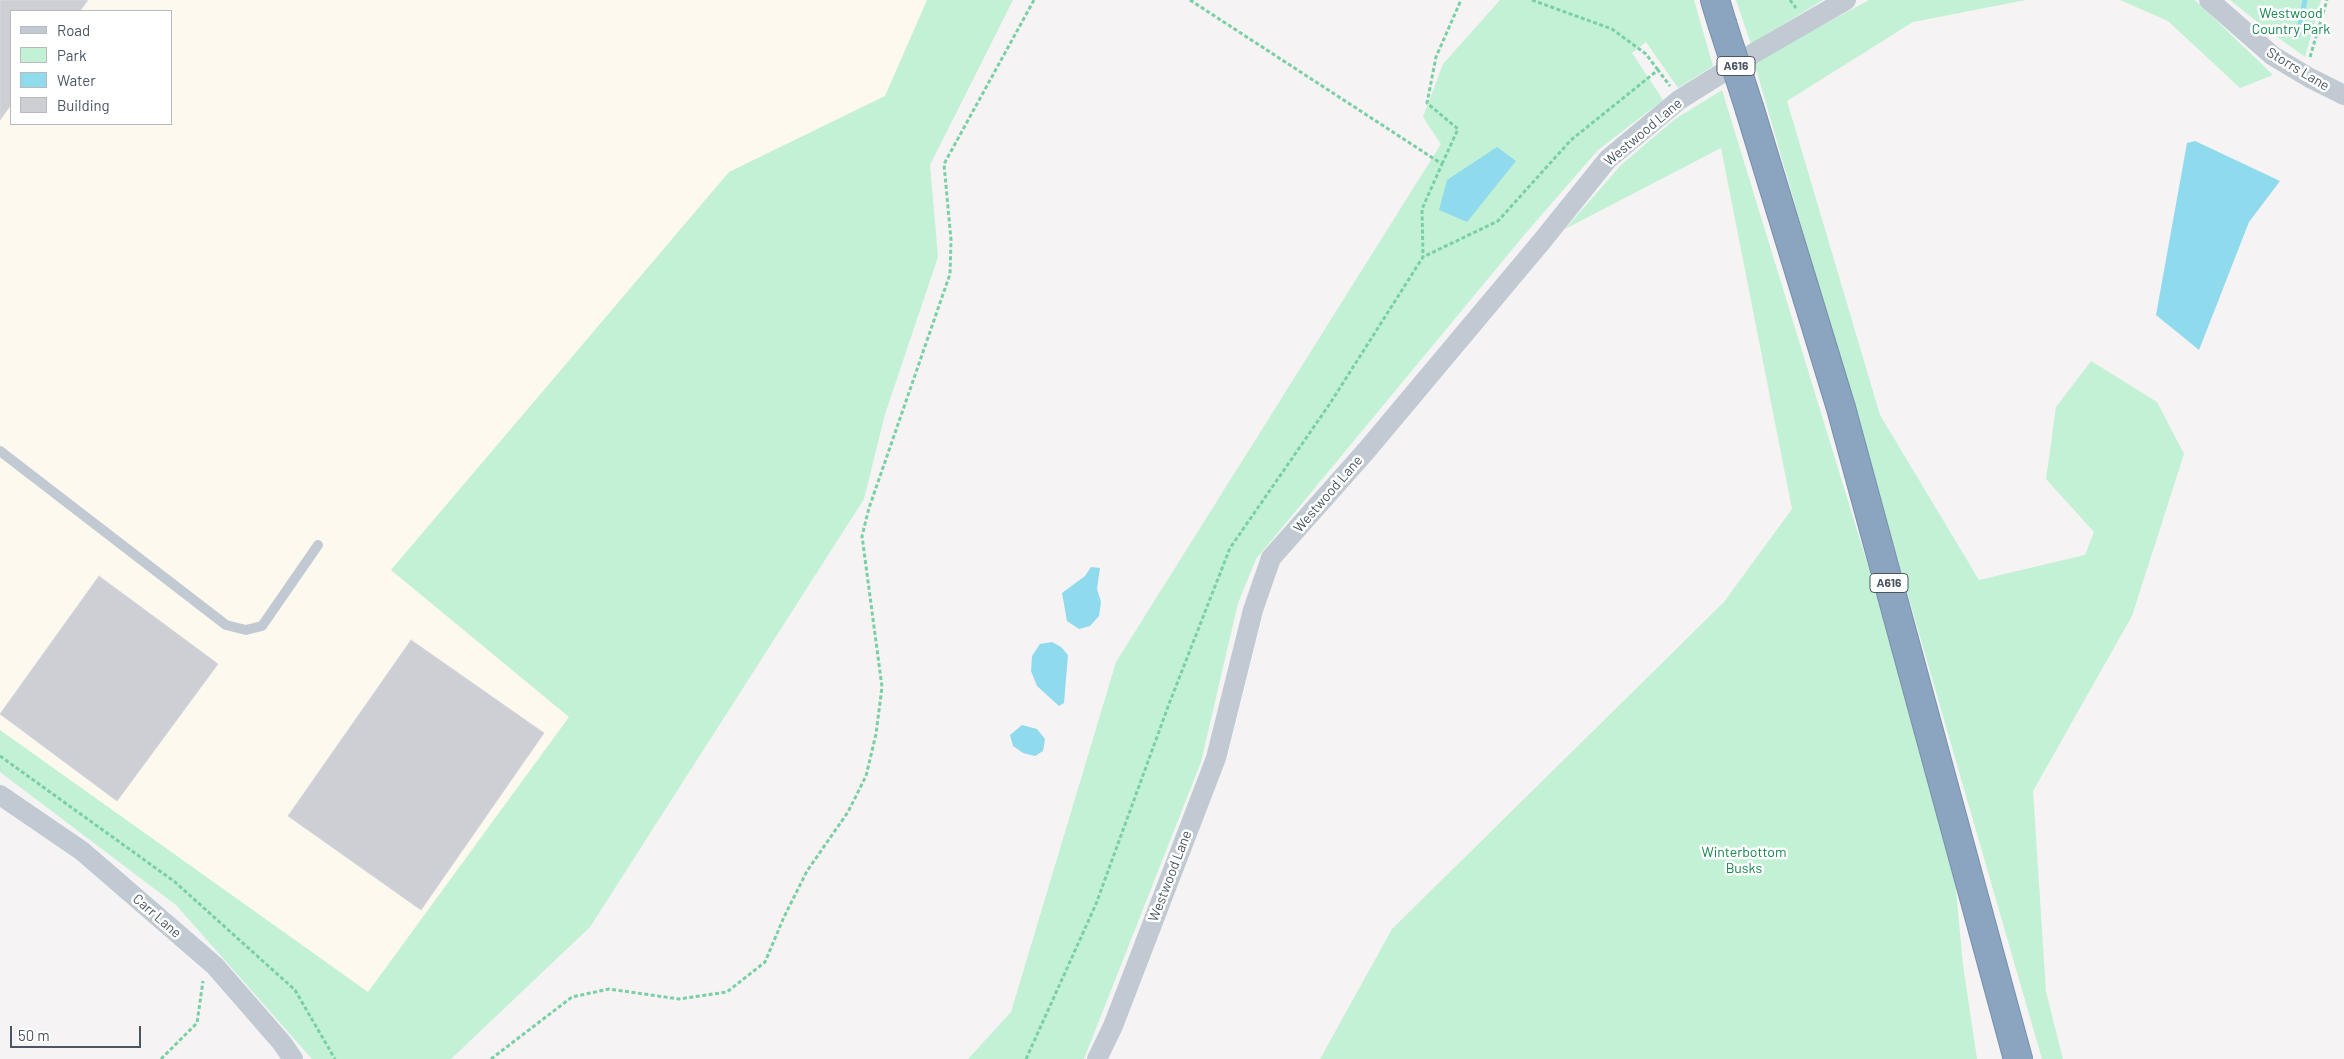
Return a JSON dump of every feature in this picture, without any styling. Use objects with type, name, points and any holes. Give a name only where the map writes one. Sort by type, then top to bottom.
[{"type":"highway","name":"A616","points":[[1719,11],[1841,408],[2018,1059]]},
{"type":"street","name":"Westwood Lane","points":[[1097,1059],[1113,1026],[1216,758],[1253,610],[1272,558],[1442,361],[1608,159],[1679,100],[1754,53],[1846,0]]},
{"type":"street","name":"Storrs Lane","points":[[2210,0],[2273,56],[2344,95]]},
{"type":"street","name":"Carr Lane","points":[[0,796],[82,851],[215,966],[282,1042],[293,1059]]},
{"type":"lane","points":[[0,451],[226,625],[246,630],[262,626],[318,545]]},
{"type":"path","points":[[492,1059],[572,997],[609,989],[679,999],[727,992],[765,962],[784,917],[807,872],[848,812],[866,776],[876,734],[882,687],[862,536],[869,508],[950,274],[951,240],[944,164],[1034,0]]},
{"type":"path","points":[[1190,0],[1442,164]]},
{"type":"path","points":[[1423,257],[1422,210],[1458,129],[1427,103],[1436,57],[1462,0]]},
{"type":"path","points":[[1532,0],[1612,29],[1646,54],[1658,70]]},
{"type":"path","points":[[2294,68],[2310,59],[2327,0]]},
{"type":"path","points":[[0,756],[175,882],[288,983],[295,990],[335,1059]]},
{"type":"path","points":[[162,1059],[197,1023],[204,975]]},
{"type":"shaded area","points":[[0,0],[927,0],[885,96],[729,172],[391,570],[569,717],[368,993],[0,730]]},
{"type":"green space","points":[[927,0],[1013,0],[930,165],[938,257],[885,414],[864,499],[590,927],[451,1059],[312,1059],[176,905],[0,772],[0,730],[368,992],[569,717],[391,570],[729,172],[885,96]]},
{"type":"green space","points":[[1500,0],[1694,0],[1713,66],[1678,88],[1646,42],[1632,53],[1663,100],[1598,150],[1525,234],[1256,559],[1238,603],[1201,762],[1084,1059],[968,1059],[1011,1012],[1116,662],[1441,144],[1423,117],[1443,64]]},
{"type":"green space","points":[[1736,0],[1823,0],[1751,44]]},
{"type":"green space","points":[[1869,0],[2026,0],[1913,22],[1787,101],[1880,415],[1979,580],[2085,555],[2094,532],[2046,479],[2056,407],[2091,361],[2157,402],[2184,454],[2132,616],[2033,791],[2046,992],[2063,1059],[2042,1059],[1754,62]]},
{"type":"green space","points":[[2120,0],[2195,0],[2273,75],[2240,88],[2168,21]]},
{"type":"green space","name":"Westwood Country Park","points":[[2230,0],[2321,0],[2305,57],[2261,25]]},
{"type":"green space","name":"Winterbottom Busks","points":[[1722,90],[1891,641],[1955,880],[1963,965],[1977,1059],[1320,1059],[1392,929],[1724,602],[1792,509],[1721,148],[1565,229],[1621,165],[1675,119]]},
{"type":"water","points":[[2195,141],[2280,181],[2249,222],[2199,350],[2156,315],[2187,143]]},
{"type":"water","points":[[1497,147],[1516,161],[1467,222],[1439,210],[1447,180]]},
{"type":"water","points":[[1091,567],[1100,568],[1097,589],[1101,602],[1099,616],[1090,626],[1079,629],[1067,621],[1062,593],[1085,576]]},
{"type":"water","points":[[1052,642],[1061,647],[1068,655],[1064,703],[1059,706],[1037,686],[1031,671],[1032,656],[1040,644]]},
{"type":"water","points":[[1022,725],[1037,729],[1045,739],[1043,751],[1035,756],[1023,753],[1013,746],[1010,735]]},
{"type":"building","points":[[0,0],[88,0],[81,10],[10,10],[10,106],[0,120]]},
{"type":"building","points":[[99,576],[218,664],[117,801],[0,714]]},
{"type":"building","points":[[411,640],[544,733],[421,910],[288,816]]},
{"type":"waterway","points":[[2298,35],[2305,0]]}]
